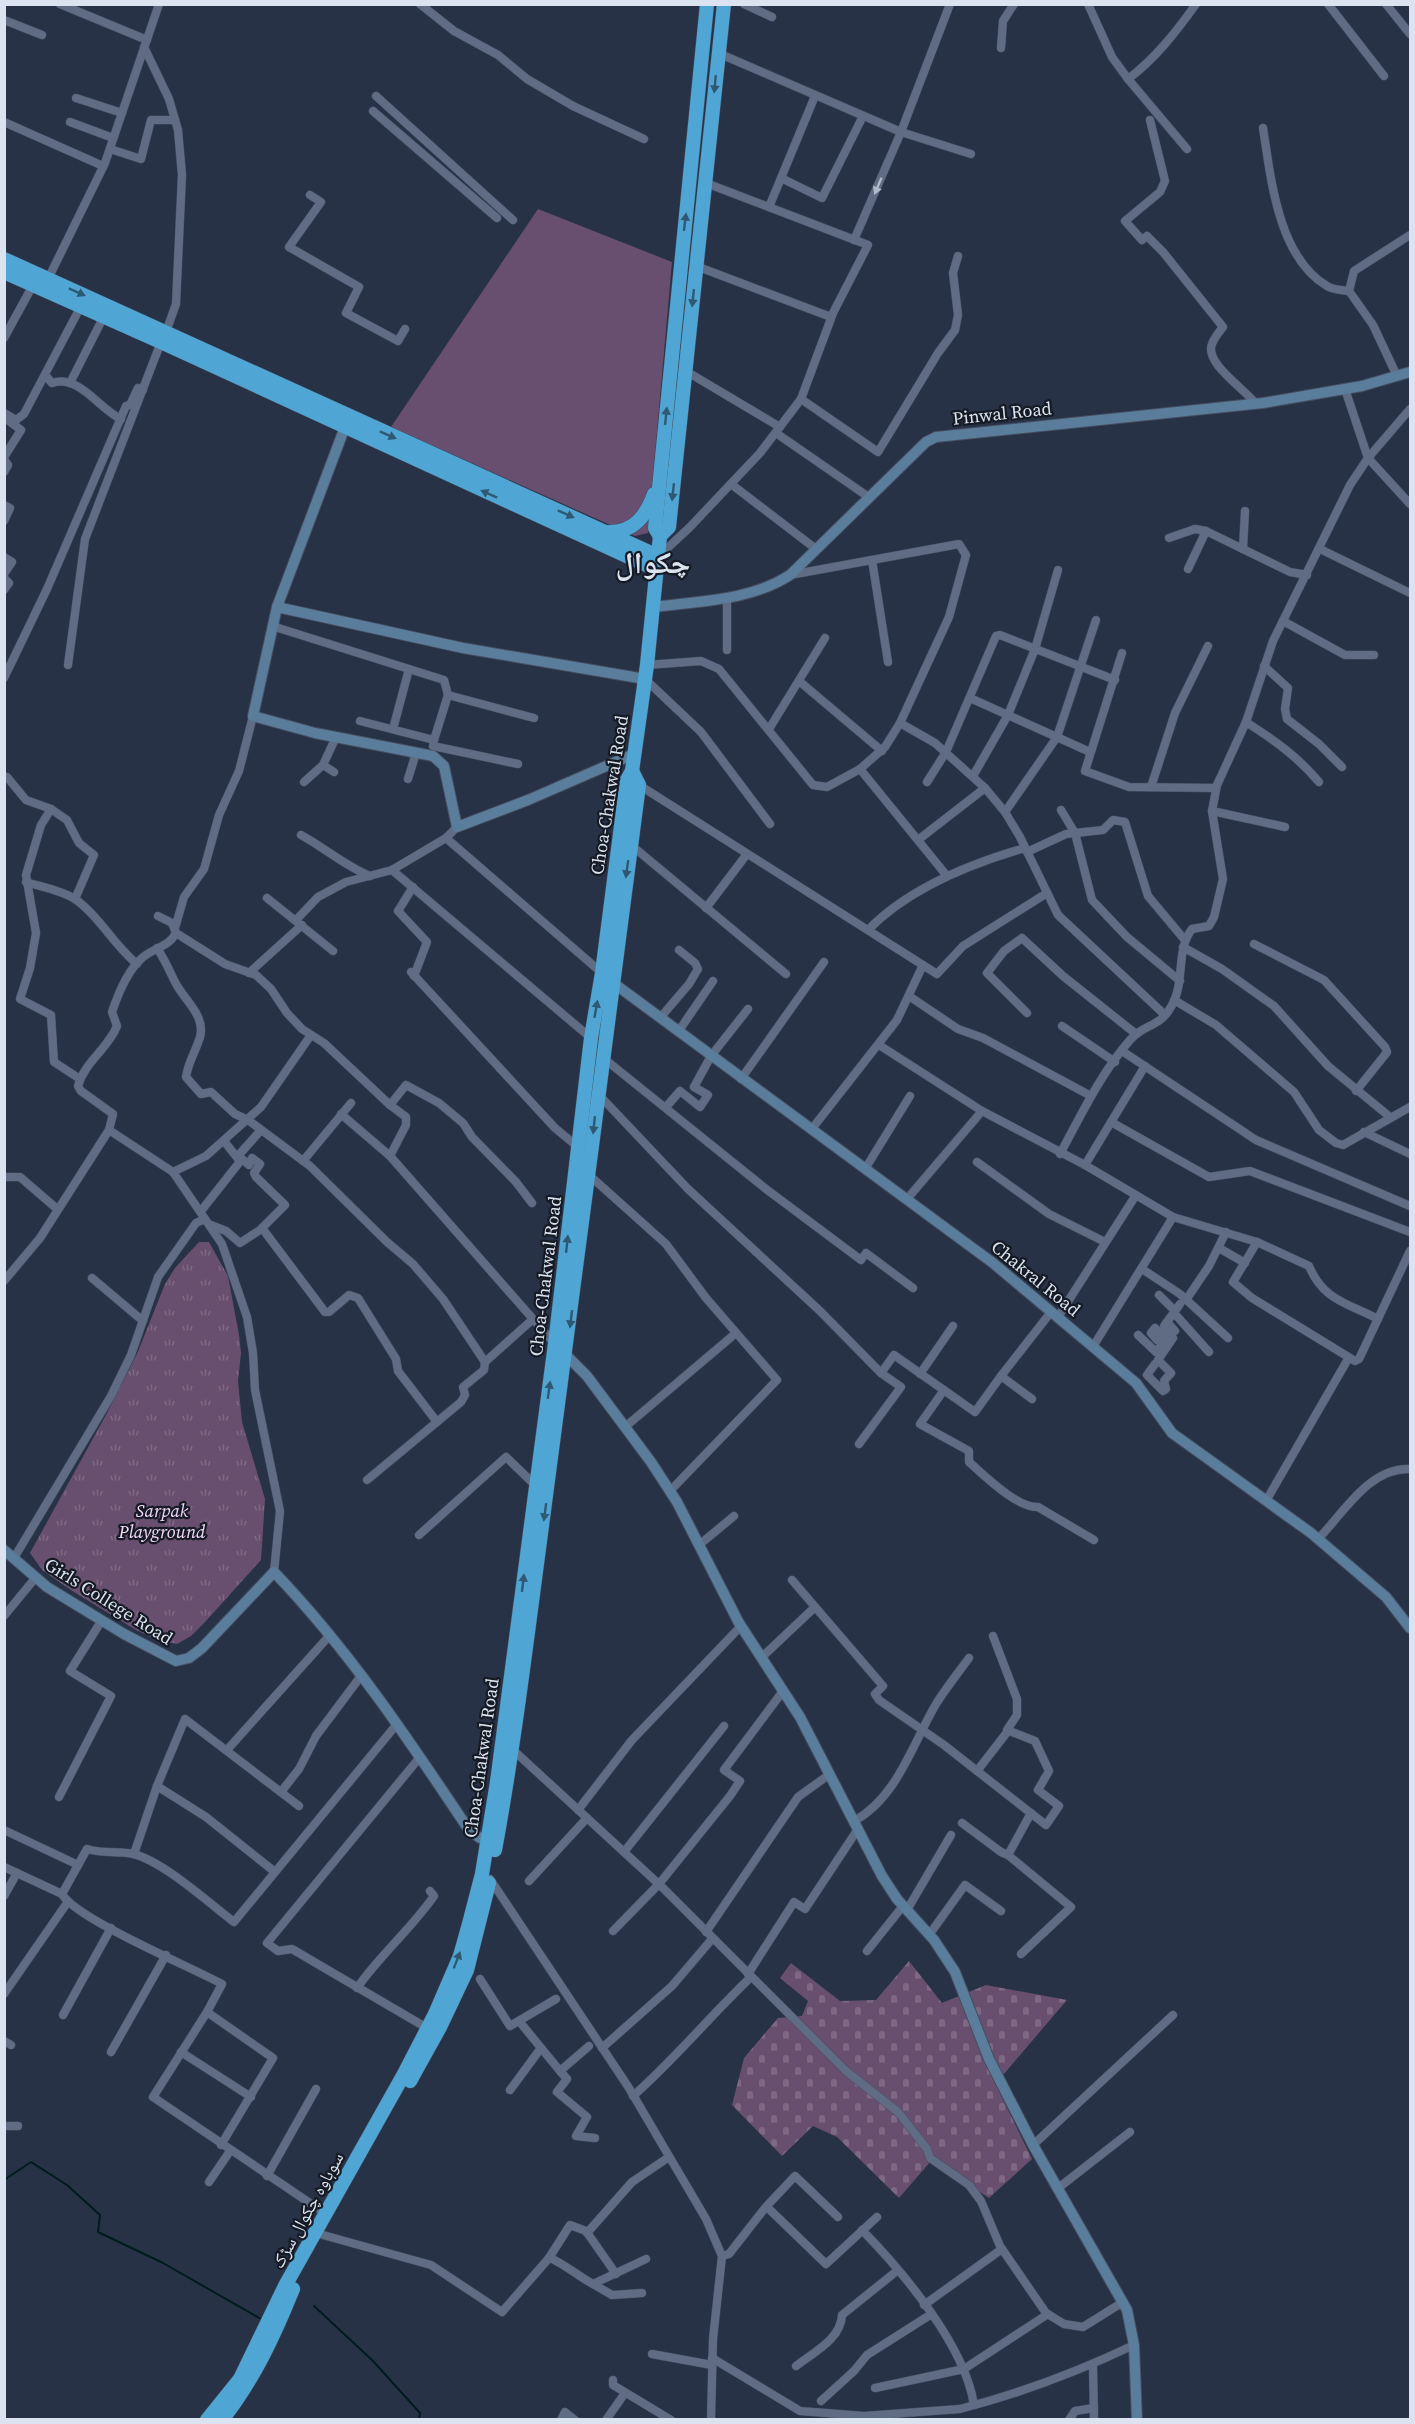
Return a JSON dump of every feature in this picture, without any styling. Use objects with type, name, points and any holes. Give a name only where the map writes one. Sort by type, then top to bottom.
[{"type":"highway","points":[[707,4],[661,468],[656,528],[660,536],[669,527],[724,4]]},
{"type":"highway","points":[[4,259],[349,423],[658,563]]},
{"type":"highway","points":[[7,275],[27,269]]},
{"type":"highway","points":[[7,275],[104,316],[164,337]]},
{"type":"highway","points":[[349,423],[606,532],[658,563]]},
{"type":"highway","points":[[606,532],[628,529],[641,519],[652,498],[661,468]]},
{"type":"highway","name":"Choa-Chakwal Road","points":[[435,2014],[463,1945],[492,1841],[591,1038],[607,978],[627,780],[632,771],[646,672],[660,536]]},
{"type":"highway","points":[[222,2420],[262,2361],[294,2288],[454,1999],[476,1940],[490,1878],[492,1841],[512,1749],[566,1355],[598,1094],[607,978],[639,785],[632,771]]},
{"type":"highway","name":"سوہاوہ چکوال سڑک","points":[[207,2420],[240,2379],[285,2286],[435,2014]]},
{"type":"street","points":[[60,4],[145,44],[169,99],[175,120],[182,175],[176,304],[85,539],[68,665]]},
{"type":"street","points":[[48,279],[110,149],[159,4]]},
{"type":"street","points":[[420,4],[454,31],[498,55],[527,79],[573,106],[644,139]]},
{"type":"street","points":[[744,4],[772,17]]},
{"type":"street","points":[[854,240],[901,132],[950,4]]},
{"type":"street","points":[[1001,48],[1003,21],[1014,4]]},
{"type":"street","points":[[1088,4],[1112,57],[1128,80],[1187,149]]},
{"type":"street","points":[[1128,80],[1143,68],[1177,31],[1196,4]]},
{"type":"street","points":[[1328,4],[1384,76]]},
{"type":"street","points":[[1386,4],[1410,34]]},
{"type":"street","points":[[4,20],[42,35]]},
{"type":"street","points":[[718,54],[901,132],[971,154]]},
{"type":"street","points":[[376,96],[513,220]]},
{"type":"street","points":[[769,207],[815,96]]},
{"type":"street","points":[[76,98],[122,113]]},
{"type":"street","points":[[373,111],[497,218]]},
{"type":"street","points":[[781,178],[822,198],[863,116]]},
{"type":"street","points":[[110,149],[141,159],[151,120],[175,120]]},
{"type":"street","points":[[1150,120],[1165,181],[1160,192],[1125,221],[1142,240],[1146,236],[1163,252],[1223,327],[1211,345],[1211,354],[1219,368],[1256,404]]},
{"type":"street","points":[[4,122],[103,166]]},
{"type":"street","points":[[70,122],[113,138]]},
{"type":"street","points":[[1263,129],[1276,208],[1297,256],[1314,276],[1329,288],[1349,291],[1373,325],[1397,376]]},
{"type":"street","points":[[658,563],[731,484],[778,430],[801,399],[831,317],[868,245],[706,183]]},
{"type":"street","points":[[310,195],[321,202],[289,247],[359,287],[346,313],[398,341],[405,329]]},
{"type":"street","points":[[1349,291],[1354,271],[1410,235]]},
{"type":"street","points":[[801,399],[878,452],[938,352],[955,330],[958,315],[953,273],[958,256]]},
{"type":"street","points":[[696,266],[831,317]]},
{"type":"street","points":[[4,338],[33,285]]},
{"type":"street","points":[[7,415],[16,420],[24,414],[81,306]]},
{"type":"street","points":[[70,383],[104,316]]},
{"type":"street","points":[[684,370],[778,430],[870,498]]},
{"type":"street","name":"Pinwal Road","points":[[653,607],[727,598],[773,586],[790,575],[927,442],[936,437],[1256,404],[1345,389],[1410,372]]},
{"type":"street","points":[[45,375],[52,382],[60,380],[70,383],[121,418]]},
{"type":"street","points":[[4,678],[47,589],[121,418],[138,388],[143,390]]},
{"type":"street","points":[[1345,389],[1368,458],[1410,504]]},
{"type":"street","points":[[1060,1154],[1091,1096],[1122,1051],[1143,1028],[1160,1023],[1174,1000],[1180,981],[1184,943],[1192,929],[1209,926],[1214,917],[1223,879],[1212,811],[1216,788],[1246,722],[1264,666],[1283,621],[1350,485],[1368,458],[1410,409]]},
{"type":"street","points":[[4,472],[8,465],[4,458],[21,430],[9,421],[7,415]]},
{"type":"street","points":[[4,1281],[34,1246],[56,1208],[109,1130],[113,1114],[81,1091],[78,1086],[80,1079],[91,1060],[112,1039],[117,1026],[112,1012],[128,976],[142,958],[168,943],[176,930],[184,897],[204,869],[219,815],[238,771],[278,607],[349,423]]},
{"type":"street","points":[[731,484],[816,549]]},
{"type":"street","points":[[4,505],[10,508],[4,521]]},
{"type":"street","points":[[1243,549],[1245,512]]},
{"type":"street","points":[[1169,538],[1195,529],[1206,531],[1290,572],[1307,575]]},
{"type":"street","points":[[1188,569],[1206,531]]},
{"type":"street","points":[[278,607],[463,648],[646,672],[710,663],[719,669],[813,785],[827,787],[860,768],[882,751],[900,723],[949,617],[966,555],[959,544],[790,575]]},
{"type":"street","points":[[1320,549],[1410,593]]},
{"type":"street","points":[[4,557],[12,562],[4,574]]},
{"type":"street","points":[[872,560],[888,662]]},
{"type":"street","points":[[973,776],[1008,715],[1035,649],[1058,570]]},
{"type":"street","points":[[4,578],[9,583],[4,590]]},
{"type":"street","points":[[727,598],[727,650]]},
{"type":"street","points":[[1005,812],[1057,736],[1096,620]]},
{"type":"street","points":[[1283,621],[1345,655],[1374,655]]},
{"type":"street","points":[[272,626],[444,680],[448,695],[433,746],[518,764]]},
{"type":"street","points":[[927,782],[946,752],[996,636],[1000,635],[1114,680]]},
{"type":"street","points":[[769,729],[825,638]]},
{"type":"street","points":[[1151,787],[1175,713],[1208,646]]},
{"type":"street","points":[[1122,653],[1084,767],[1089,773],[1129,787],[1216,788]]},
{"type":"street","points":[[1264,666],[1288,688],[1285,709],[1287,719],[1319,744],[1342,767]]},
{"type":"street","points":[[393,729],[409,669]]},
{"type":"street","points":[[646,672],[701,732],[770,824]]},
{"type":"street","points":[[799,681],[882,751]]},
{"type":"street","points":[[448,695],[534,718]]},
{"type":"street","points":[[970,698],[1090,752]]},
{"type":"street","points":[[253,716],[336,737],[433,756],[444,766],[457,827]]},
{"type":"street","points":[[360,721],[434,740]]},
{"type":"street","points":[[1246,722],[1283,746],[1300,760],[1319,782]]},
{"type":"street","points":[[900,723],[946,752],[985,788],[1005,812],[1058,915],[1165,1015]]},
{"type":"street","points":[[304,782],[322,765],[336,737]]},
{"type":"street","points":[[408,779],[416,753]]},
{"type":"street","points":[[249,973],[299,922],[318,897],[346,882],[393,870],[446,838],[457,827],[528,801],[634,754]]},
{"type":"street","points":[[322,765],[334,772]]},
{"type":"street","points":[[860,768],[947,876]]},
{"type":"street","points":[[7,777],[26,800],[51,809],[67,820],[79,843],[94,855],[75,899]]},
{"type":"street","points":[[639,785],[937,974],[963,946],[1047,893]]},
{"type":"street","points":[[918,840],[985,788]]},
{"type":"street","points":[[51,809],[41,825],[34,845],[26,882],[36,933],[30,968],[20,999],[51,1015],[54,1062],[80,1079]]},
{"type":"street","points":[[1061,810],[1076,833],[1092,900],[1127,937],[1180,981]]},
{"type":"street","points":[[1212,811],[1285,827]]},
{"type":"street","points":[[868,930],[886,912],[947,876],[995,856],[1026,850],[1066,834],[1103,830],[1113,820],[1125,822],[1148,896],[1184,943],[1274,1006],[1328,1066],[1390,1117]]},
{"type":"street","points":[[301,835],[326,849],[352,869],[370,876]]},
{"type":"street","points":[[446,838],[607,978]]},
{"type":"street","points":[[630,845],[786,974]]},
{"type":"street","points":[[706,908],[747,854]]},
{"type":"street","points":[[393,870],[591,1038]]},
{"type":"street","points":[[26,882],[75,899],[98,922],[118,948],[137,964]]},
{"type":"street","points":[[413,887],[398,911],[427,942],[412,974],[555,1128],[578,1147]]},
{"type":"street","points":[[267,898],[333,951]]},
{"type":"street","points":[[158,916],[225,964],[256,975],[271,989],[286,1013],[324,1043],[407,1120],[390,1156]]},
{"type":"street","points":[[1027,1013],[987,973],[1004,951],[1022,938],[1063,976],[1136,1034]]},
{"type":"street","points":[[1254,944],[1324,980],[1385,1047],[1387,1052],[1356,1091]]},
{"type":"street","points":[[157,948],[198,1019],[201,1035],[188,1063],[186,1077],[201,1094],[211,1092],[235,1114],[248,1120],[303,1161],[387,1242],[413,1263],[444,1299],[485,1362],[484,1370],[463,1388],[464,1399],[367,1480]]},
{"type":"street","points":[[660,1018],[689,984],[698,969],[695,963],[680,950]]},
{"type":"street","points":[[741,1079],[824,962]]},
{"type":"street","points":[[812,1130],[897,1020],[922,965]]},
{"type":"street","name":"Chakral Road","points":[[607,978],[993,1263],[1136,1383],[1172,1433],[1318,1539],[1386,1596],[1410,1628]]},
{"type":"street","points":[[678,1032],[713,981]]},
{"type":"street","points":[[909,996],[958,1029],[983,1038],[1091,1096]]},
{"type":"street","points":[[1174,1000],[1216,1025],[1294,1092],[1319,1130],[1336,1143],[1343,1145],[1410,1107]]},
{"type":"street","points":[[666,1107],[680,1091],[700,1107],[708,1095],[694,1087],[711,1056],[748,1009]]},
{"type":"street","points":[[1062,1026],[1115,1062]]},
{"type":"street","points":[[173,1172],[206,1156],[248,1120],[261,1107],[311,1035]]},
{"type":"street","points":[[879,1045],[982,1111],[1060,1154],[1085,1165],[1173,1217],[1257,1242],[1309,1266],[1316,1283],[1323,1291],[1378,1319]]},
{"type":"street","points":[[1122,1051],[1256,1140],[1410,1206]]},
{"type":"street","points":[[602,1057],[766,1189],[861,1260],[866,1253],[913,1288]]},
{"type":"street","points":[[1085,1165],[1145,1066]]},
{"type":"street","points":[[390,1105],[406,1084],[439,1103],[463,1123],[472,1137],[532,1203]]},
{"type":"street","points":[[598,1094],[688,1189],[820,1311],[881,1373],[901,1387],[859,1444]]},
{"type":"street","points":[[865,1169],[910,1096]]},
{"type":"street","points":[[303,1161],[351,1103]]},
{"type":"street","points":[[907,1199],[982,1111]]},
{"type":"street","points":[[342,1114],[390,1156],[532,1320],[587,1376],[670,1491],[741,1626],[783,1691],[830,1774],[882,1876],[955,1972],[989,2059],[1057,2189],[1123,2302],[1127,2310],[1134,2344],[1137,2420]]},
{"type":"street","points":[[1111,1122],[1209,1177],[1250,1171],[1410,1232]]},
{"type":"street","points":[[109,1130],[160,1161],[173,1172],[222,1244],[247,1317],[254,1353],[255,1390],[280,1511],[274,1572],[330,1635],[361,1676],[397,1724],[469,1830],[480,1838],[492,1841]]},
{"type":"street","points":[[201,1211],[261,1130]]},
{"type":"street","points":[[1364,1132],[1410,1154]]},
{"type":"street","points":[[14,1558],[111,1396],[144,1321],[158,1277],[196,1223],[208,1222],[226,1231],[240,1243],[262,1228],[285,1205],[256,1177],[254,1173],[261,1164],[252,1158],[249,1165],[242,1159],[238,1159],[224,1141]]},
{"type":"street","points":[[977,1162],[1049,1214],[1105,1242]]},
{"type":"street","points":[[589,1174],[666,1244],[736,1333],[777,1380],[670,1491]]},
{"type":"street","points":[[4,1177],[20,1178],[56,1208]]},
{"type":"street","points":[[881,1373],[894,1355],[975,1412],[1001,1376],[1054,1315],[1136,1195]]},
{"type":"street","points":[[1094,1346],[1173,1217]]},
{"type":"street","points":[[262,1228],[324,1312],[329,1312],[349,1295],[354,1294],[358,1298],[396,1359],[398,1371],[436,1422]]},
{"type":"street","points":[[1173,1335],[1164,1326],[1219,1248],[1226,1232]]},
{"type":"street","points":[[1257,1242],[1233,1282],[1252,1298],[1348,1359],[1355,1361],[1359,1359],[1410,1251]]},
{"type":"street","points":[[1219,1248],[1245,1263]]},
{"type":"street","points":[[1142,1269],[1179,1307],[1209,1352]]},
{"type":"street","points":[[92,1278],[144,1321]]},
{"type":"street","points":[[1159,1295],[1228,1338]]},
{"type":"street","points":[[485,1362],[532,1320]]},
{"type":"street","points":[[920,1374],[953,1326]]},
{"type":"street","points":[[1138,1335],[1156,1352],[1166,1339],[1155,1328],[1151,1333],[1157,1340]]},
{"type":"street","points":[[625,1427],[736,1333]]},
{"type":"street","points":[[1155,1364],[1147,1376],[1163,1391],[1166,1389],[1164,1381],[1171,1372],[1158,1360],[1173,1335]]},
{"type":"street","points":[[1136,1383],[1173,1335]]},
{"type":"street","points":[[1266,1501],[1348,1359]]},
{"type":"street","points":[[1001,1376],[1032,1399]]},
{"type":"street","points":[[944,1390],[920,1424],[969,1451],[969,1462],[1005,1492],[1030,1508],[1038,1507],[1094,1540]]},
{"type":"street","points":[[419,1535],[506,1457],[535,1485]]},
{"type":"street","points":[[1318,1539],[1358,1492],[1401,1468],[1410,1469]]},
{"type":"street","points":[[699,1545],[734,1516]]},
{"type":"street","name":"Girls College Road","points":[[4,1550],[36,1577],[102,1620],[176,1661],[189,1659],[202,1648],[274,1572]]},
{"type":"street","points":[[4,1616],[36,1577]]},
{"type":"street","points":[[792,1580],[883,1686],[874,1694],[879,1700],[977,1771],[1046,1825],[1059,1806],[1038,1790],[1049,1771],[1035,1741],[1008,1731]]},
{"type":"street","points":[[762,1657],[815,1607]]},
{"type":"street","points":[[59,1797],[111,1696],[70,1671],[102,1620]]},
{"type":"street","points":[[578,1810],[632,1740],[741,1626]]},
{"type":"street","points":[[227,1750],[330,1635]]},
{"type":"street","points":[[977,1771],[1008,1731],[1017,1715],[1017,1699],[993,1636]]},
{"type":"street","points":[[633,2096],[673,2061],[749,1976],[794,1902],[805,1909],[856,1825],[901,1771],[921,1730],[969,1658]]},
{"type":"street","points":[[281,1792],[299,1769],[316,1736],[361,1676]]},
{"type":"street","points":[[613,1931],[695,1841],[740,1781],[724,1770],[783,1691]]},
{"type":"street","points":[[134,1854],[157,1786],[185,1719],[299,1806]]},
{"type":"street","points":[[62,1894],[87,1849],[104,1854],[134,1854],[166,1871],[234,1922],[397,1724]]},
{"type":"street","points":[[624,1852],[724,1726]]},
{"type":"street","points":[[512,1749],[658,1884],[846,2071],[898,2112],[927,2149],[930,2158],[969,2185],[981,2201],[1002,2249],[1048,2314],[1064,2324],[1083,2326],[1123,2302]]},
{"type":"street","points":[[420,1757],[267,1943],[278,1952],[292,1949],[427,2028]]},
{"type":"street","points":[[705,1932],[798,1797],[830,1774]]},
{"type":"street","points":[[157,1786],[206,1817],[275,1872]]},
{"type":"street","points":[[1008,1855],[1031,1813]]},
{"type":"street","points":[[529,1881],[587,1818]]},
{"type":"street","points":[[962,1823],[1000,1852],[1008,1855],[1071,1907],[1021,1954]]},
{"type":"street","points":[[4,1830],[78,1865]]},
{"type":"street","points":[[867,1951],[905,1908],[951,1835]]},
{"type":"street","points":[[4,1867],[62,1894],[67,1903],[111,1928],[222,1984],[153,2097],[326,2214]]},
{"type":"street","points":[[4,1896],[17,1873]]},
{"type":"street","points":[[490,1878],[633,2096],[706,2219],[722,2256],[712,2362],[711,2420]]},
{"type":"street","points":[[929,1935],[965,1885],[1000,1911]]},
{"type":"street","points":[[357,1988],[367,1974],[421,1916],[434,1896],[430,1891]]},
{"type":"street","points":[[4,1994],[67,1903]]},
{"type":"street","points":[[63,2016],[111,1928]]},
{"type":"street","points":[[602,2048],[639,2018],[672,1986],[712,1939]]},
{"type":"street","points":[[111,2052],[166,1955]]},
{"type":"street","points":[[480,1979],[510,2026],[556,1999]]},
{"type":"street","points":[[207,2012],[273,2058],[221,2145]]},
{"type":"street","points":[[1033,2145],[1173,2016]]},
{"type":"street","points":[[519,2021],[567,2079],[557,2092],[587,2117],[576,2136],[595,2138]]},
{"type":"street","points":[[560,2071],[589,2046]]},
{"type":"street","points":[[510,2090],[542,2048]]},
{"type":"street","points":[[181,2052],[251,2097]]},
{"type":"street","points":[[267,2176],[316,2089]]},
{"type":"street","points":[[4,2126],[18,2126]]},
{"type":"street","points":[[1057,2189],[1130,2132]]},
{"type":"street","points":[[209,2182],[230,2151]]},
{"type":"street","points":[[587,2233],[632,2182],[669,2157]]},
{"type":"street","points":[[722,2256],[729,2254],[795,2176],[838,2217]]},
{"type":"street","points":[[767,2207],[826,2264],[877,2217]]},
{"type":"street","points":[[323,2235],[431,2265],[502,2313],[549,2258],[570,2225],[587,2233],[616,2274]]},
{"type":"street","points":[[862,2230],[898,2270],[924,2305],[964,2369],[971,2384],[974,2405]]},
{"type":"street","points":[[924,2305],[1002,2249]]},
{"type":"street","points":[[549,2258],[557,2259],[570,2272],[612,2295],[642,2293]]},
{"type":"street","points":[[593,2284],[646,2259]]},
{"type":"street","points":[[796,2366],[826,2344],[842,2327],[842,2315],[898,2270]]},
{"type":"street","points":[[875,2388],[964,2369],[1048,2314]]},
{"type":"street","points":[[821,2401],[854,2371],[867,2355],[930,2315]]},
{"type":"street","points":[[652,2354],[712,2362],[800,2411],[864,2416],[960,2409],[1023,2392],[1093,2364],[1134,2344]]},
{"type":"street","points":[[1093,2364],[1095,2420]]},
{"type":"street","points":[[613,2380],[612,2385],[670,2420]]},
{"type":"street","points":[[606,2420],[625,2393]]},
{"type":"street","points":[[1069,2420],[1076,2411],[1094,2408]]},
{"type":"street","points":[[561,2420],[565,2412],[575,2420]]},
{"type":"green space","points":[[538,209],[672,262],[648,533],[635,536],[391,427]]},
{"type":"green space","name":"Sarpak Playground","points":[[199,1242],[209,1242],[228,1276],[241,1353],[238,1381],[242,1422],[265,1499],[261,1560],[191,1636],[177,1644],[157,1640],[136,1630],[74,1592],[42,1570],[30,1553],[137,1354],[165,1284],[175,1268]]},
{"type":"green space","points":[[909,1961],[942,2003],[986,1985],[1067,2000],[1003,2075],[994,2081],[1032,2159],[989,2198],[931,2161],[899,2198],[837,2137],[813,2126],[782,2156],[732,2105],[744,2058],[778,2018],[802,2016],[808,2001],[780,1978],[791,1963],[840,2001],[876,2000]]},
{"type":"waterway","points":[[4,2180],[31,2162],[67,2185],[100,2215],[98,2232],[163,2263],[261,2319]]},
{"type":"waterway","points":[[314,2306],[373,2361],[420,2413],[419,2420]]},
{"type":"district","name":"چکوال","points":[[653,562]]}]
